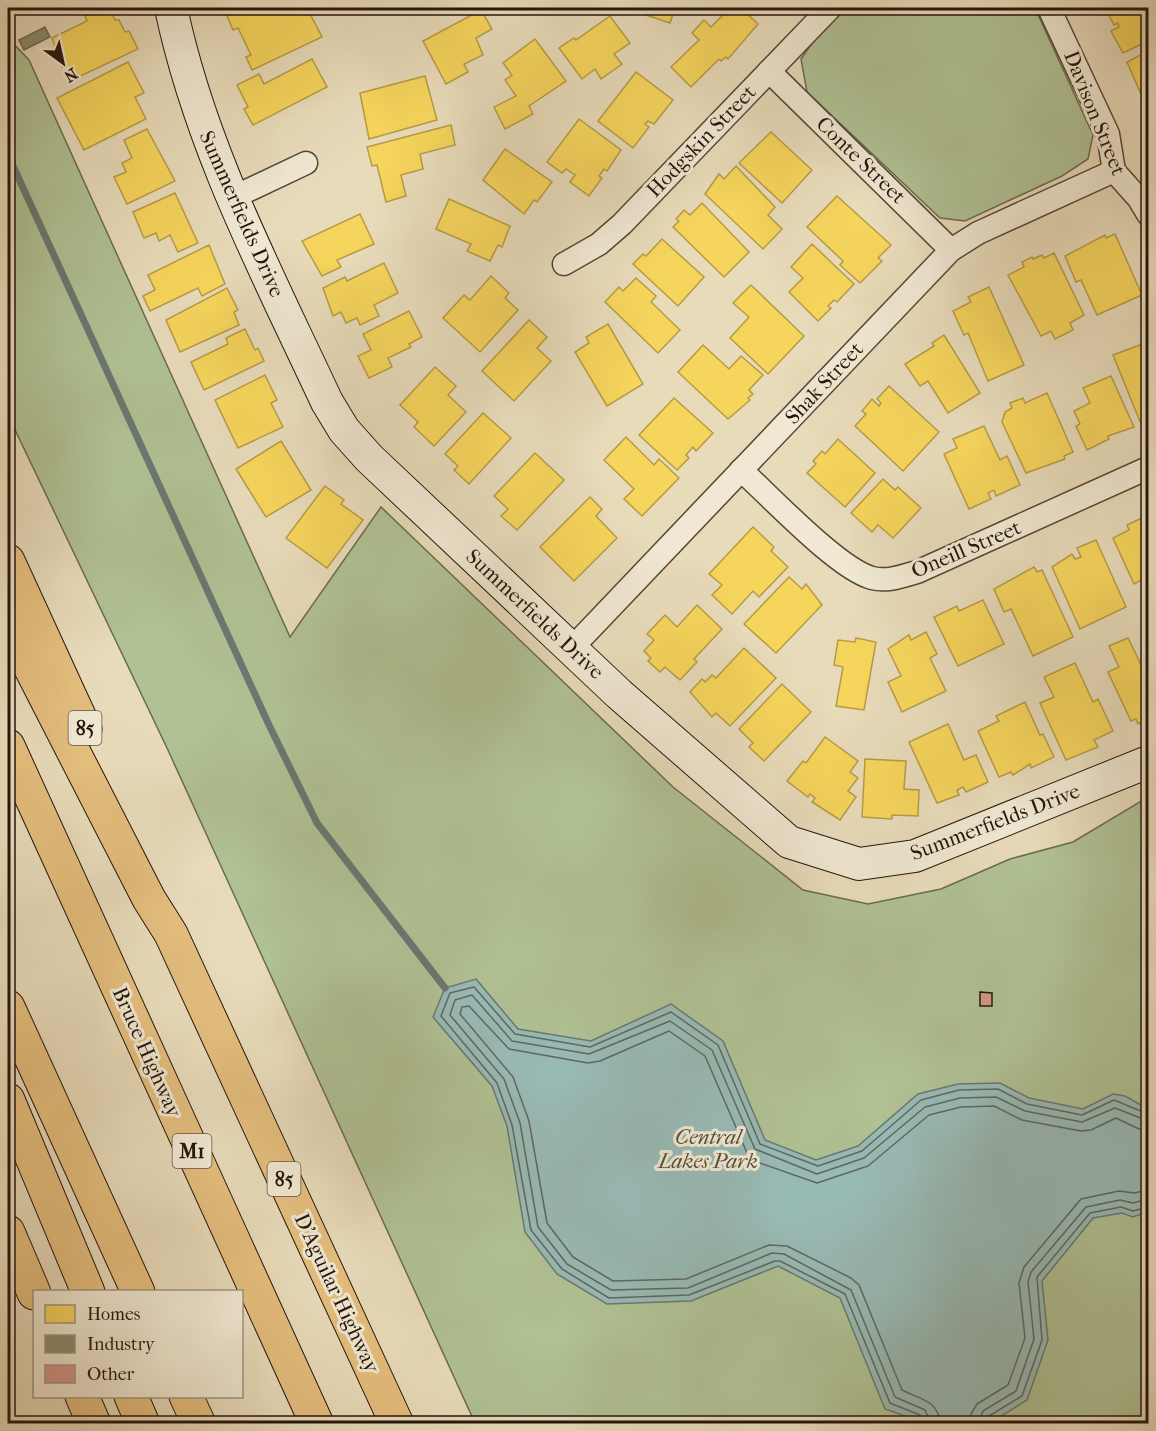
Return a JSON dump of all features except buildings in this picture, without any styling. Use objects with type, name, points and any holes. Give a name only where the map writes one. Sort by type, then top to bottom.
[{"type":"highway","name":"85","points":[[8,561],[162,894],[171,934]]},
{"type":"highway","points":[[8,624],[149,899],[171,934]]},
{"type":"highway","name":"Bruce Highway","points":[[8,746],[317,1424]]},
{"type":"highway","name":"D'Aguilar Highway","points":[[171,934],[397,1424]]},
{"type":"highway","points":[[8,1007],[137,1290]]},
{"type":"highway","points":[[8,1100],[87,1290]]},
{"type":"highway","points":[[8,1233],[33,1291]]},
{"type":"highway","points":[[83,1398],[94,1424]]},
{"type":"highway","points":[[132,1398],[143,1424]]},
{"type":"highway","points":[[187,1398],[199,1424]]},
{"type":"street","name":"Summerfields Drive","points":[[171,8],[197,110],[232,198],[327,402],[344,430],[369,458],[619,694],[789,842],[859,864],[915,856],[1149,762]]},
{"type":"street","name":"Hodgskin Street","points":[[564,264],[599,244],[622,224],[830,8]]},
{"type":"street","name":"Davison Street","points":[[1049,8],[1105,126],[1114,171],[1149,214]]},
{"type":"street","name":"Conte Street","points":[[769,71],[951,250]]},
{"type":"street","points":[[232,198],[306,163]]},
{"type":"street","name":"Shak Street","points":[[572,648],[951,250],[978,233],[1114,171]]},
{"type":"street","name":"Oneill Street","points":[[741,470],[840,560],[873,579],[892,579],[917,572],[1149,468]]},
{"type":"green space","points":[[845,8],[1035,8],[1093,135],[1088,159],[1062,176],[965,221],[940,218],[807,92],[801,59],[815,39]]},
{"type":"green space","name":"Central Lakes Park","points":[[8,38],[29,60],[290,637],[381,507],[673,787],[803,890],[868,904],[941,889],[1010,859],[1073,842],[1148,797],[1148,1423],[475,1423],[167,748],[8,415]]},
{"type":"water","points":[[476,979],[518,1029],[591,1041],[671,1004],[723,1041],[765,1140],[816,1160],[858,1146],[918,1094],[958,1084],[1000,1083],[1029,1098],[1083,1109],[1113,1094],[1125,1096],[1148,1109],[1147,1212],[1133,1217],[1122,1213],[1093,1218],[1042,1281],[1048,1340],[1027,1400],[995,1420],[978,1423],[925,1423],[885,1409],[840,1298],[778,1266],[691,1301],[607,1304],[557,1274],[525,1232],[507,1126],[492,1086],[433,1017],[445,988]]},
{"type":"waterway","points":[[8,155],[269,725],[317,823],[445,988]]}]
